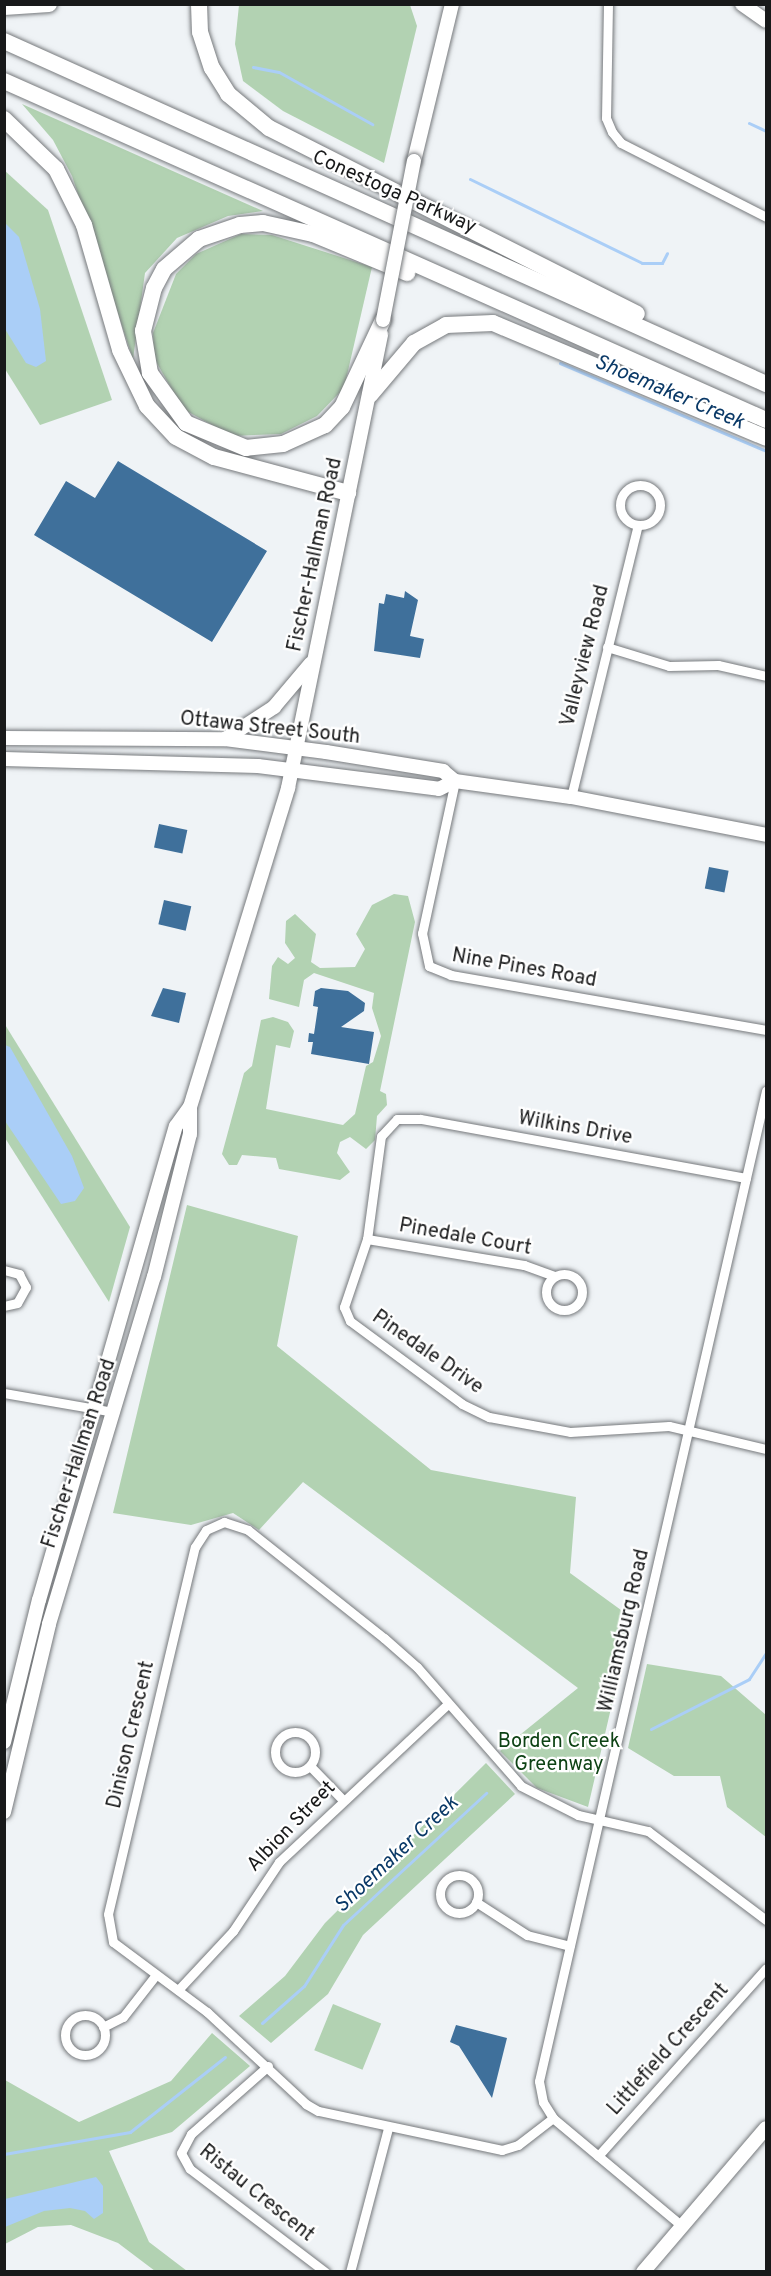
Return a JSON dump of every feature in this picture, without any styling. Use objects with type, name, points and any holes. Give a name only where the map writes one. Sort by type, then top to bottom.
[{"type":"highway","points":[[4,7],[49,4]]},
{"type":"highway","points":[[200,4],[200,32],[212,68],[228,94],[269,128],[655,323],[682,345]]},
{"type":"highway","name":"Conestoga Parkway","points":[[4,41],[766,384]]},
{"type":"highway","points":[[4,81],[487,298],[766,420]]},
{"type":"highway","points":[[4,119],[56,169],[84,225],[120,350],[147,406],[176,437],[214,457],[347,499]]},
{"type":"highway","points":[[383,320],[342,407],[325,425],[298,440],[246,448],[186,423],[150,374],[143,331],[154,288],[164,269],[199,239],[240,225],[263,223],[313,234],[454,292],[487,298]]},
{"type":"highway","points":[[370,395],[414,343],[446,325],[493,323],[766,438]]},
{"type":"main road","name":"Fischer-Hallman Road","points":[[4,1812],[48,1624],[114,1412],[190,1134],[190,1107],[297,749],[313,661],[370,395],[414,161],[452,4]]},
{"type":"main road","points":[[742,4],[766,21]]},
{"type":"main road","points":[[225,740],[274,707],[313,661]]},
{"type":"main road","name":"Ottawa Street South","points":[[4,738],[225,740],[444,771],[455,781]]},
{"type":"main road","name":"Ottawa Street South","points":[[4,759],[258,766],[439,789],[455,781],[571,797],[766,835]]},
{"type":"main road","name":"Fischer-Hallman Road","points":[[4,1742],[39,1600],[97,1409],[176,1126],[190,1107]]},
{"type":"main road","points":[[643,2271],[766,2128]]},
{"type":"street","points":[[608,4],[606,118],[612,132],[621,143],[766,217]]},
{"type":"street","points":[[633,486],[646,486],[657,494],[660,506],[655,518],[638,525],[624,517],[621,499],[633,486]]},
{"type":"street","name":"Valleyview Road","points":[[571,797],[638,525]]},
{"type":"street","points":[[607,648],[669,666],[718,665],[766,676]]},
{"type":"street","name":"Nine Pines Road","points":[[455,781],[422,933],[429,966],[451,975],[766,1030]]},
{"type":"street","name":"Williamsburg Road","points":[[681,2226],[553,2118],[543,2102],[538,2081],[766,1091]]},
{"type":"street","name":"Wilkins Drive","points":[[397,1119],[420,1119],[747,1178]]},
{"type":"street","name":"Pinedale Drive","points":[[397,1119],[381,1136],[367,1239],[358,1276],[345,1297],[345,1314],[462,1404],[489,1417],[570,1432],[648,1424],[766,1449]]},
{"type":"street","name":"Pinedale Court","points":[[367,1239],[524,1265],[555,1276],[565,1274],[580,1283],[582,1297],[574,1307],[562,1310],[548,1300],[547,1288],[555,1276]]},
{"type":"street","points":[[4,1270],[19,1274],[26,1287],[17,1303],[4,1306]]},
{"type":"street","points":[[4,1393],[114,1412]]},
{"type":"street","name":"Dinison Crescent","points":[[553,2118],[518,2145],[502,2150],[388,2128],[306,2104],[268,2067],[178,1990],[155,1976],[113,1942],[108,1914],[195,1547],[206,1530],[224,1522],[248,1530],[384,1638],[448,1704],[521,1786],[545,1802],[599,1819]]},
{"type":"street","name":"Albion Street","points":[[178,1990],[233,1931],[266,1876],[343,1800],[448,1704]]},
{"type":"street","points":[[298,1732],[310,1739],[315,1752],[310,1766],[294,1773],[281,1768],[274,1757],[279,1739],[298,1732]]},
{"type":"street","points":[[310,1766],[343,1800]]},
{"type":"street","points":[[599,1819],[648,1831],[766,1920]]},
{"type":"street","points":[[460,1875],[471,1879],[478,1889],[476,1902],[463,1912],[449,1909],[441,1895],[444,1883],[460,1875]]},
{"type":"street","points":[[476,1902],[519,1931],[570,1946]]},
{"type":"street","name":"Littlefield Crescent","points":[[598,2156],[766,1968]]},
{"type":"street","points":[[104,2027],[123,2017],[155,1976]]},
{"type":"street","points":[[88,2015],[104,2027],[104,2040],[96,2052],[77,2054],[67,2045],[65,2031],[72,2019],[88,2015]]},
{"type":"street","name":"Ristau Crescent","points":[[268,2067],[191,2134],[181,2153],[190,2169],[325,2271]]},
{"type":"street","points":[[350,2271],[388,2128]]},
{"type":"green space","points":[[239,5],[410,5],[417,26],[384,163],[283,111],[243,81],[235,44]]},
{"type":"green space","points":[[22,104],[263,211],[228,216],[177,238],[145,273],[133,359],[72,176],[53,140]]},
{"type":"green space","points":[[4,170],[48,210],[112,400],[40,425],[5,369]]},
{"type":"green space","points":[[241,234],[272,235],[372,267],[344,388],[317,416],[281,434],[232,436],[183,409],[154,358],[153,333],[176,274],[196,254]]},
{"type":"green space","points":[[394,894],[408,896],[415,922],[380,1091],[386,1094],[387,1105],[377,1116],[375,1140],[366,1149],[350,1137],[340,1142],[337,1153],[350,1172],[340,1180],[279,1169],[276,1158],[242,1155],[237,1165],[229,1165],[222,1154],[244,1073],[252,1066],[261,1020],[273,1017],[288,1022],[294,1031],[290,1048],[276,1045],[266,1109],[343,1125],[355,1114],[366,1066],[373,1062],[381,1036],[372,1008],[374,993],[314,973],[304,980],[299,1007],[269,999],[272,966],[278,957],[288,964],[295,958],[285,943],[286,921],[295,914],[316,934],[311,962],[320,968],[355,967],[365,949],[356,934],[372,905]]},
{"type":"green space","points":[[4,1023],[130,1227],[109,1302],[5,1138]]},
{"type":"green space","points":[[187,1205],[298,1236],[277,1346],[431,1470],[576,1497],[570,1573],[632,1618],[588,1807],[537,1788],[500,1751],[578,1688],[303,1482],[259,1530],[233,1513],[191,1525],[113,1513]]},
{"type":"green space","points":[[647,1664],[721,1676],[766,1715],[766,1837],[727,1807],[720,1776],[674,1776],[628,1748]]},
{"type":"green space","name":"Borden Creek Greenway","points":[[486,1763],[515,1794],[363,1935],[328,1994],[271,2043],[239,2016],[285,1976],[325,1923]]},
{"type":"green space","points":[[333,2004],[381,2023],[362,2070],[314,2050]]},
{"type":"green space","points":[[212,2033],[250,2066],[172,2132],[109,2151],[149,2242],[187,2271],[155,2271],[118,2243],[71,2225],[38,2227],[5,2244],[5,2080],[79,2122],[171,2081]]},
{"type":"water","points":[[4,222],[19,237],[40,309],[46,361],[36,367],[26,363],[5,329]]},
{"type":"water","points":[[5,1045],[10,1047],[72,1156],[84,1188],[75,1201],[61,1204],[5,1121]]},
{"type":"water","points":[[96,2177],[103,2186],[103,2213],[94,2219],[85,2211],[70,2208],[44,2211],[5,2227],[5,2199]]},
{"type":"building","points":[[118,461],[267,551],[212,642],[34,535],[66,481],[95,498]]},
{"type":"building","points":[[405,591],[418,600],[410,636],[424,639],[420,658],[374,651],[379,603],[384,604],[386,594],[404,598]]},
{"type":"building","points":[[159,824],[187,830],[182,854],[154,847]]},
{"type":"building","points":[[709,867],[729,871],[724,892],[705,889]]},
{"type":"building","points":[[164,900],[191,906],[186,931],[158,924]]},
{"type":"building","points":[[163,988],[186,993],[179,1023],[151,1016]]},
{"type":"building","points":[[321,988],[348,991],[365,1003],[364,1011],[341,1027],[374,1032],[369,1064],[311,1054],[313,1042],[308,1042],[309,1033],[314,1034],[318,1007],[313,1006],[315,991]]},
{"type":"building","points":[[456,2025],[507,2038],[492,2098],[459,2046],[450,2042]]},
{"type":"waterway","points":[[253,67],[279,72],[372,124]]},
{"type":"waterway","points":[[749,123],[766,131]]},
{"type":"waterway","points":[[470,179],[642,263],[662,263],[667,253]]},
{"type":"waterway","name":"Shoemaker Creek","points":[[560,363],[766,451]]},
{"type":"waterway","name":"Shoemaker Creek","points":[[651,1729],[749,1679],[766,1653]]},
{"type":"waterway","name":"Shoemaker Creek","points":[[262,2023],[304,1986],[343,1925],[486,1793]]},
{"type":"waterway","name":"Shoemaker Creek","points":[[4,2154],[130,2132],[225,2057]]}]
